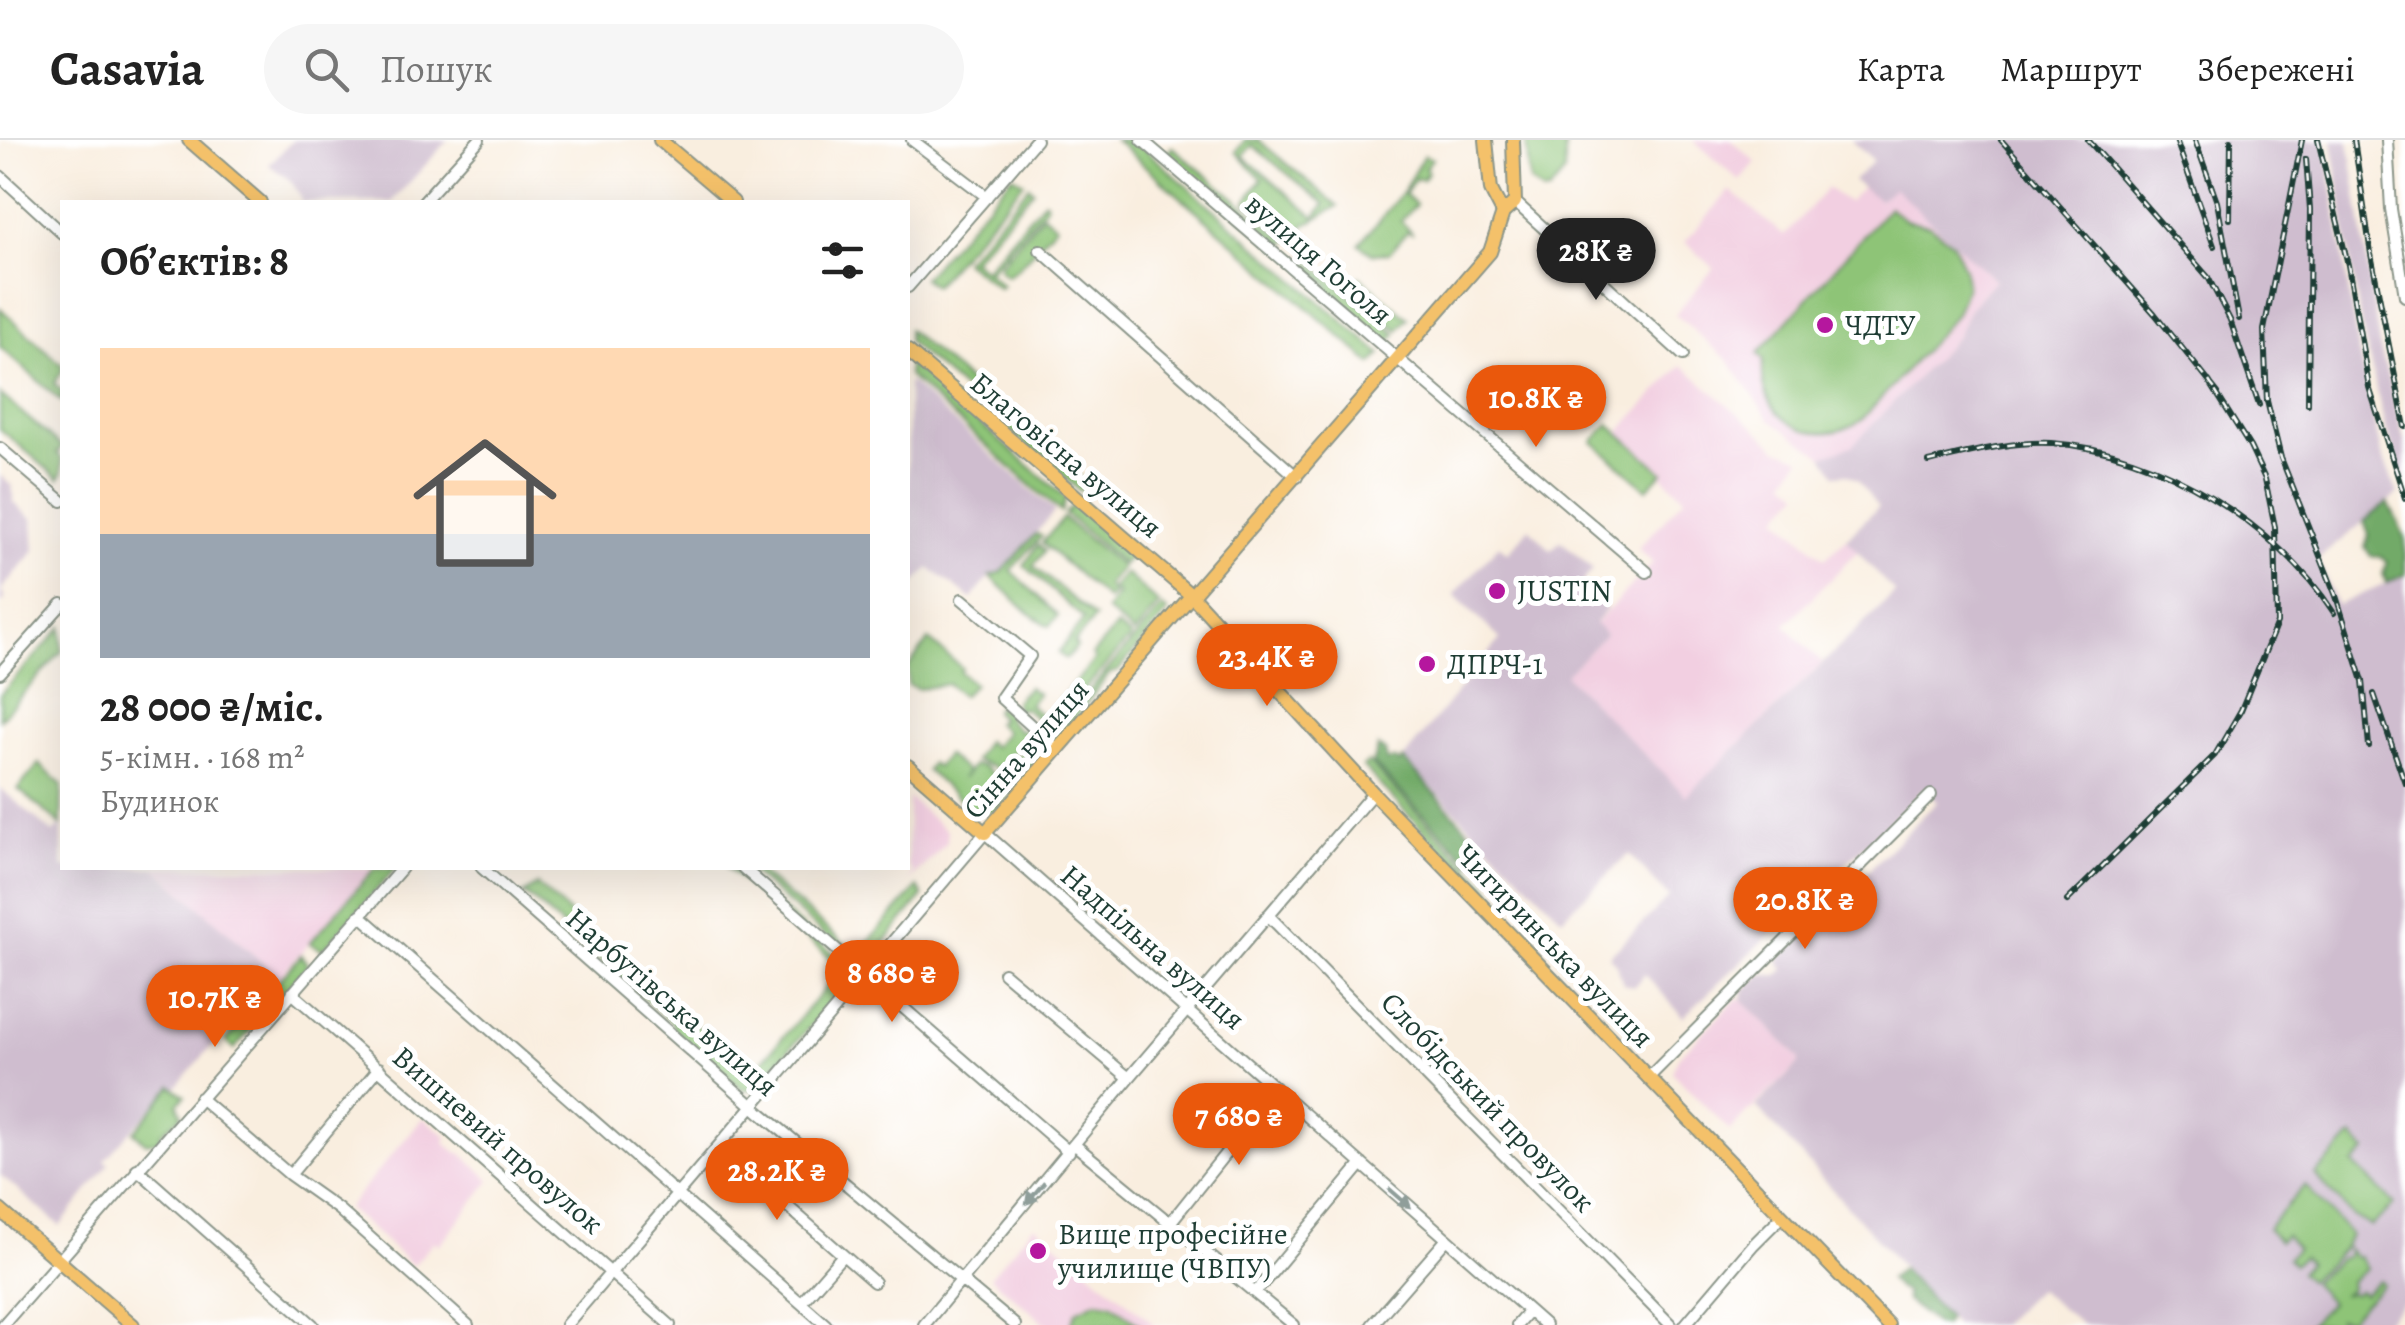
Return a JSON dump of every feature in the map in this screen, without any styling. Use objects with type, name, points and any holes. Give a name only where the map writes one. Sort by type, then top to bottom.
[{"type":"main road","points":[[188,140],[258,200]]},
{"type":"main road","points":[[660,140],[731,200]]},
{"type":"main road","points":[[1486,140],[1491,190],[1504,213]]},
{"type":"main road","points":[[1513,140],[1516,202]]},
{"type":"main road","name":"Сінна вулиця","points":[[985,834],[1490,252],[1504,213],[1516,202]]},
{"type":"main road","name":"Благовісна вулиця","points":[[910,354],[1193,597]]},
{"type":"main road","name":"Чигиринська вулиця","points":[[1193,597],[1373,793],[1888,1325]]},
{"type":"main road","name":"Надпільна вулиця","points":[[910,768],[985,834]]},
{"type":"main road","points":[[0,1210],[133,1325]]},
{"type":"street","points":[[425,200],[479,140]]},
{"type":"street","points":[[912,140],[987,197]]},
{"type":"street","points":[[910,285],[1036,140]]},
{"type":"street","name":"вулиця Гоголя","points":[[1142,140],[1647,572]]},
{"type":"street","points":[[2386,140],[2391,209],[2405,296]]},
{"type":"street","points":[[0,176],[60,231]]},
{"type":"street","points":[[1516,202],[1683,355]]},
{"type":"street","points":[[1040,250],[1296,477]]},
{"type":"street","points":[[0,448],[60,499]]},
{"type":"street","points":[[962,599],[1030,656],[1001,698],[1058,750]]},
{"type":"street","points":[[0,673],[60,606]]},
{"type":"street","points":[[924,1325],[1373,793]]},
{"type":"street","points":[[1648,1078],[1932,795]]},
{"type":"street","name":"Сінна вулиця","points":[[566,1325],[985,834]]},
{"type":"street","name":"Надпільна вулиця","points":[[985,834],[1545,1325]]},
{"type":"street","points":[[3,1325],[400,870]]},
{"type":"street","name":"Нарбутівська вулиця","points":[[484,870],[753,1106],[1015,1325]]},
{"type":"street","points":[[746,870],[1072,1148],[1294,1325]]},
{"type":"street","name":"Слобідський провулок","points":[[1268,914],[1671,1325]]},
{"type":"street","points":[[360,915],[826,1325]]},
{"type":"street","points":[[1004,973],[1129,1078]]},
{"type":"street","name":"Вишневий провулок","points":[[292,993],[670,1325]]},
{"type":"street","points":[[290,1176],[379,1068]]},
{"type":"street","points":[[1170,1223],[1277,1089]]},
{"type":"street","points":[[200,1098],[290,1176],[338,1209],[468,1325]]},
{"type":"street","points":[[719,1146],[874,1282]]},
{"type":"street","points":[[1255,1293],[1362,1164]]},
{"type":"street","points":[[137,1169],[313,1325]]},
{"type":"street","points":[[1684,1325],[1782,1216]]},
{"type":"street","points":[[1372,1325],[1447,1239]]},
{"type":"street","points":[[801,1304],[843,1256]]},
{"type":"street","points":[[1518,1325],[1529,1311]]},
{"type":"shaded area","points":[[293,140],[448,140],[394,200],[301,200],[291,181],[269,165]]},
{"type":"shaded area","points":[[1693,140],[1731,140],[1756,162],[1740,181]]},
{"type":"shaded area","points":[[1851,140],[2325,140],[2357,346],[2381,453],[2398,494],[2318,559],[2337,605],[2405,575],[2405,1301],[2381,1325],[2082,1325],[2037,1289],[2000,1325],[1955,1325],[1756,1106],[1800,1059],[1742,999],[1744,990],[1761,975],[1778,975],[1785,970],[1778,960],[1937,802],[1925,788],[1683,1017],[1645,974],[1633,987],[1623,984],[1609,956],[1669,897],[1629,854],[1562,918],[1403,759],[1500,639],[1454,595],[1499,545],[1508,553],[1529,528],[1551,550],[1561,541],[1593,569],[1581,584],[1607,609],[1595,623],[1605,635],[1565,675],[1686,796],[1895,593],[1846,539],[1878,507],[1858,480],[1846,474],[1836,475],[1823,456],[1852,446],[1957,336],[1969,309],[1995,280],[1894,188],[1879,200],[1853,181],[1873,161]]},
{"type":"shaded area","points":[[2332,140],[2349,140],[2379,344],[2405,444],[2405,482],[2385,427],[2360,318]]},
{"type":"shaded area","name":"ЧДТУ","points":[[1863,186],[1879,200],[1894,187],[1995,280],[1969,309],[1957,336],[1852,447],[1823,456],[1770,420],[1729,361],[1675,314],[1714,268],[1685,242],[1730,190],[1784,236],[1827,188],[1848,202]]},
{"type":"shaded area","points":[[1682,365],[1779,449],[1801,458],[1786,480],[1800,492],[1778,517],[1825,559],[1846,539],[1858,551],[1785,625],[1822,663],[1686,797],[1565,675],[1605,635],[1595,624],[1653,563],[1638,549],[1685,497],[1619,436]]},
{"type":"shaded area","points":[[910,383],[1055,511],[1002,572],[990,576],[972,599],[929,568],[910,590]]},
{"type":"shaded area","points":[[0,475],[12,486],[14,503],[33,519],[35,551],[1,590],[5,599],[0,606]]},
{"type":"shaded area","points":[[0,788],[53,833],[60,826],[60,870],[157,870],[279,977],[231,1031],[210,1015],[200,1027],[215,1042],[105,1160],[109,1164],[60,1226],[0,1175]]},
{"type":"shaded area","points":[[910,800],[947,831],[947,842],[909,881],[913,872]]},
{"type":"shaded area","points":[[157,870],[373,870],[279,977]]},
{"type":"shaded area","points":[[1737,999],[1742,999],[1800,1059],[1730,1131],[1672,1072],[1679,1056]]},
{"type":"shaded area","points":[[423,1118],[447,1136],[445,1143],[491,1180],[439,1245],[434,1241],[413,1266],[347,1208]]},
{"type":"shaded area","name":"Вище професійне училище (ЧВПУ)","points":[[1034,1225],[1155,1325],[1047,1325],[990,1277]]},
{"type":"green space","points":[[1115,140],[1134,140],[1381,354],[1372,364]]},
{"type":"green space","points":[[1245,140],[1258,140],[1338,206],[1302,227],[1291,239],[1246,201],[1262,179],[1236,152]],"holes":[[[1252,145],[1325,204],[1315,217],[1243,156]]]},
{"type":"green space","points":[[1526,140],[1565,140],[1565,173],[1549,192],[1543,193],[1530,182]]},
{"type":"green space","points":[[1172,147],[1288,242],[1277,249],[1166,155]]},
{"type":"green space","points":[[1424,155],[1432,159],[1425,168],[1428,172],[1422,180],[1416,178],[1404,194],[1416,204],[1401,221],[1413,234],[1408,231],[1389,253],[1373,254],[1359,244],[1402,193]]},
{"type":"green space","points":[[1013,175],[1024,182],[934,286],[923,278]]},
{"type":"green space","points":[[1029,186],[1033,190],[972,260],[984,270],[1046,202],[988,272],[1002,285],[999,288],[964,261]]},
{"type":"green space","points":[[1889,207],[1905,220],[1929,225],[1952,242],[1964,268],[1966,287],[1956,314],[1862,420],[1825,433],[1807,431],[1778,413],[1768,398],[1763,380],[1764,359],[1758,354]]},
{"type":"green space","points":[[1043,214],[1056,225],[1007,276],[999,269],[1000,264]]},
{"type":"green space","points":[[1309,261],[1396,334],[1388,344],[1326,292],[1329,286],[1313,271],[1308,276]]},
{"type":"green space","points":[[1360,277],[1408,318],[1398,330],[1342,283]]},
{"type":"green space","points":[[0,308],[60,363],[60,374],[54,384],[60,389],[60,400],[0,347]]},
{"type":"green space","points":[[910,332],[1090,485],[1080,491],[910,344]]},
{"type":"green space","points":[[910,363],[1066,498],[1061,512],[910,378]]},
{"type":"green space","points":[[0,394],[60,445],[59,479],[0,429]]},
{"type":"green space","points":[[1609,424],[1663,472],[1647,489],[1593,442]]},
{"type":"green space","points":[[2388,502],[2405,537],[2405,575],[2386,583],[2383,573],[2387,562],[2380,556],[2371,556],[2365,547],[2369,535],[2364,522]]},
{"type":"green space","points":[[1077,506],[1129,551],[1130,557],[1123,564],[1065,514]]},
{"type":"green space","points":[[1063,518],[1122,567],[1107,585],[1113,594],[1108,600],[1042,543]]},
{"type":"green space","points":[[1036,534],[1042,536],[1011,570],[1058,616],[1049,626],[990,576],[1002,572]]},
{"type":"green space","points":[[1038,545],[1045,551],[1033,566],[1095,618],[1066,659],[1058,653],[1084,619],[1024,565]]},
{"type":"green space","points":[[1125,573],[1159,604],[1134,634],[1106,610],[1118,594],[1112,588]]},
{"type":"green space","points":[[1162,607],[1168,612],[1118,671],[1110,673],[1059,739],[1050,737]]},
{"type":"green space","points":[[1117,626],[1131,637],[1044,735],[1037,730],[1039,721],[1024,708],[1016,711],[1015,701],[1028,687],[1038,694],[1029,705],[1045,718],[1095,659],[1092,655]]},
{"type":"green space","points":[[60,629],[60,653],[0,719],[0,695]]},
{"type":"green space","points":[[929,640],[962,668],[960,672],[974,684],[962,696],[948,684],[919,689],[910,686],[910,664]]},
{"type":"green space","points":[[997,707],[1008,710],[1008,720],[1020,731],[1031,731],[998,769],[974,760],[986,741],[993,747],[1006,732],[996,723],[1001,718],[994,712]]},
{"type":"green space","points":[[1037,736],[1048,745],[1048,750],[992,814],[983,805],[974,812],[926,770],[931,763],[936,767],[946,755],[966,771],[962,779],[973,765],[983,767],[997,778]]},
{"type":"green space","points":[[1378,747],[1385,751],[1387,761],[1394,759],[1400,763],[1403,759],[1486,849],[1470,862],[1372,763]]},
{"type":"green space","points":[[1368,762],[1505,904],[1495,903],[1480,890],[1363,767]]},
{"type":"green space","points":[[39,764],[60,783],[60,824],[18,789]]},
{"type":"green space","points":[[373,870],[394,870],[323,950],[310,943]]},
{"type":"green space","points":[[730,870],[736,870],[855,972],[855,978],[752,1090],[742,1089],[528,896],[522,895],[537,885],[751,1074],[842,969]]},
{"type":"green space","points":[[749,870],[757,870],[857,954],[918,887],[923,896],[866,965],[860,966]]},
{"type":"green space","points":[[301,955],[308,965],[234,1049],[226,1041]]},
{"type":"green space","points":[[172,1086],[185,1096],[178,1104],[182,1115],[161,1133],[160,1141],[146,1143],[134,1132]]},
{"type":"green space","points":[[2352,1136],[2366,1151],[2353,1164],[2395,1204],[2371,1226],[2353,1216],[2315,1175]]},
{"type":"green space","points":[[2305,1185],[2350,1234],[2344,1249],[2309,1281],[2300,1272],[2309,1263],[2303,1257],[2293,1265],[2287,1258],[2297,1249],[2285,1235],[2279,1241],[2267,1229]]},
{"type":"green space","points":[[2348,1249],[2359,1256],[2366,1269],[2342,1295],[2359,1291],[2363,1295],[2379,1280],[2383,1284],[2348,1320],[2338,1319],[2338,1325],[2309,1325],[2331,1303],[2312,1283],[2348,1256]]},
{"type":"green space","points":[[1902,1269],[1948,1318],[1944,1325],[1936,1324],[1906,1301],[1905,1292],[1889,1279]]},
{"type":"green space","points":[[1097,1301],[1111,1303],[1140,1325],[1071,1325],[1077,1311]]},
{"type":"railway","points":[[2001,140],[2155,314],[2218,393]]},
{"type":"railway","points":[[2088,140],[2208,277],[2230,320],[2259,405]]},
{"type":"railway","points":[[2176,140],[2214,246]]},
{"type":"railway","points":[[2195,140],[2217,202],[2239,319]]},
{"type":"railway","points":[[2230,219],[2231,140]]},
{"type":"railway","points":[[2302,140],[2264,330],[2267,401],[2281,458],[2336,596],[2363,681],[2369,746]]},
{"type":"railway","points":[[2318,140],[2348,265],[2369,387],[2405,498]]},
{"type":"railway","points":[[2354,140],[2371,254],[2405,427]]},
{"type":"railway","points":[[2306,159],[2310,210],[2308,404]]},
{"type":"railway","points":[[2067,901],[2215,755],[2241,710],[2277,623],[2275,527],[2265,479],[2209,381]]},
{"type":"railway","points":[[1929,462],[1989,448],[2035,443],[2092,449],[2132,460],[2173,476],[2248,522],[2310,580],[2334,613]]},
{"type":"railway","points":[[2374,694],[2405,783]]},
{"type":"place","name":"ЧДТУ","points":[[1825,325]]},
{"type":"place","name":"JUSTIN","points":[[1497,591]]},
{"type":"place","name":"ДПРЧ-1","points":[[1427,664]]},
{"type":"place","name":"Вище професійне училище (ЧВПУ)","points":[[1038,1251]]}]
